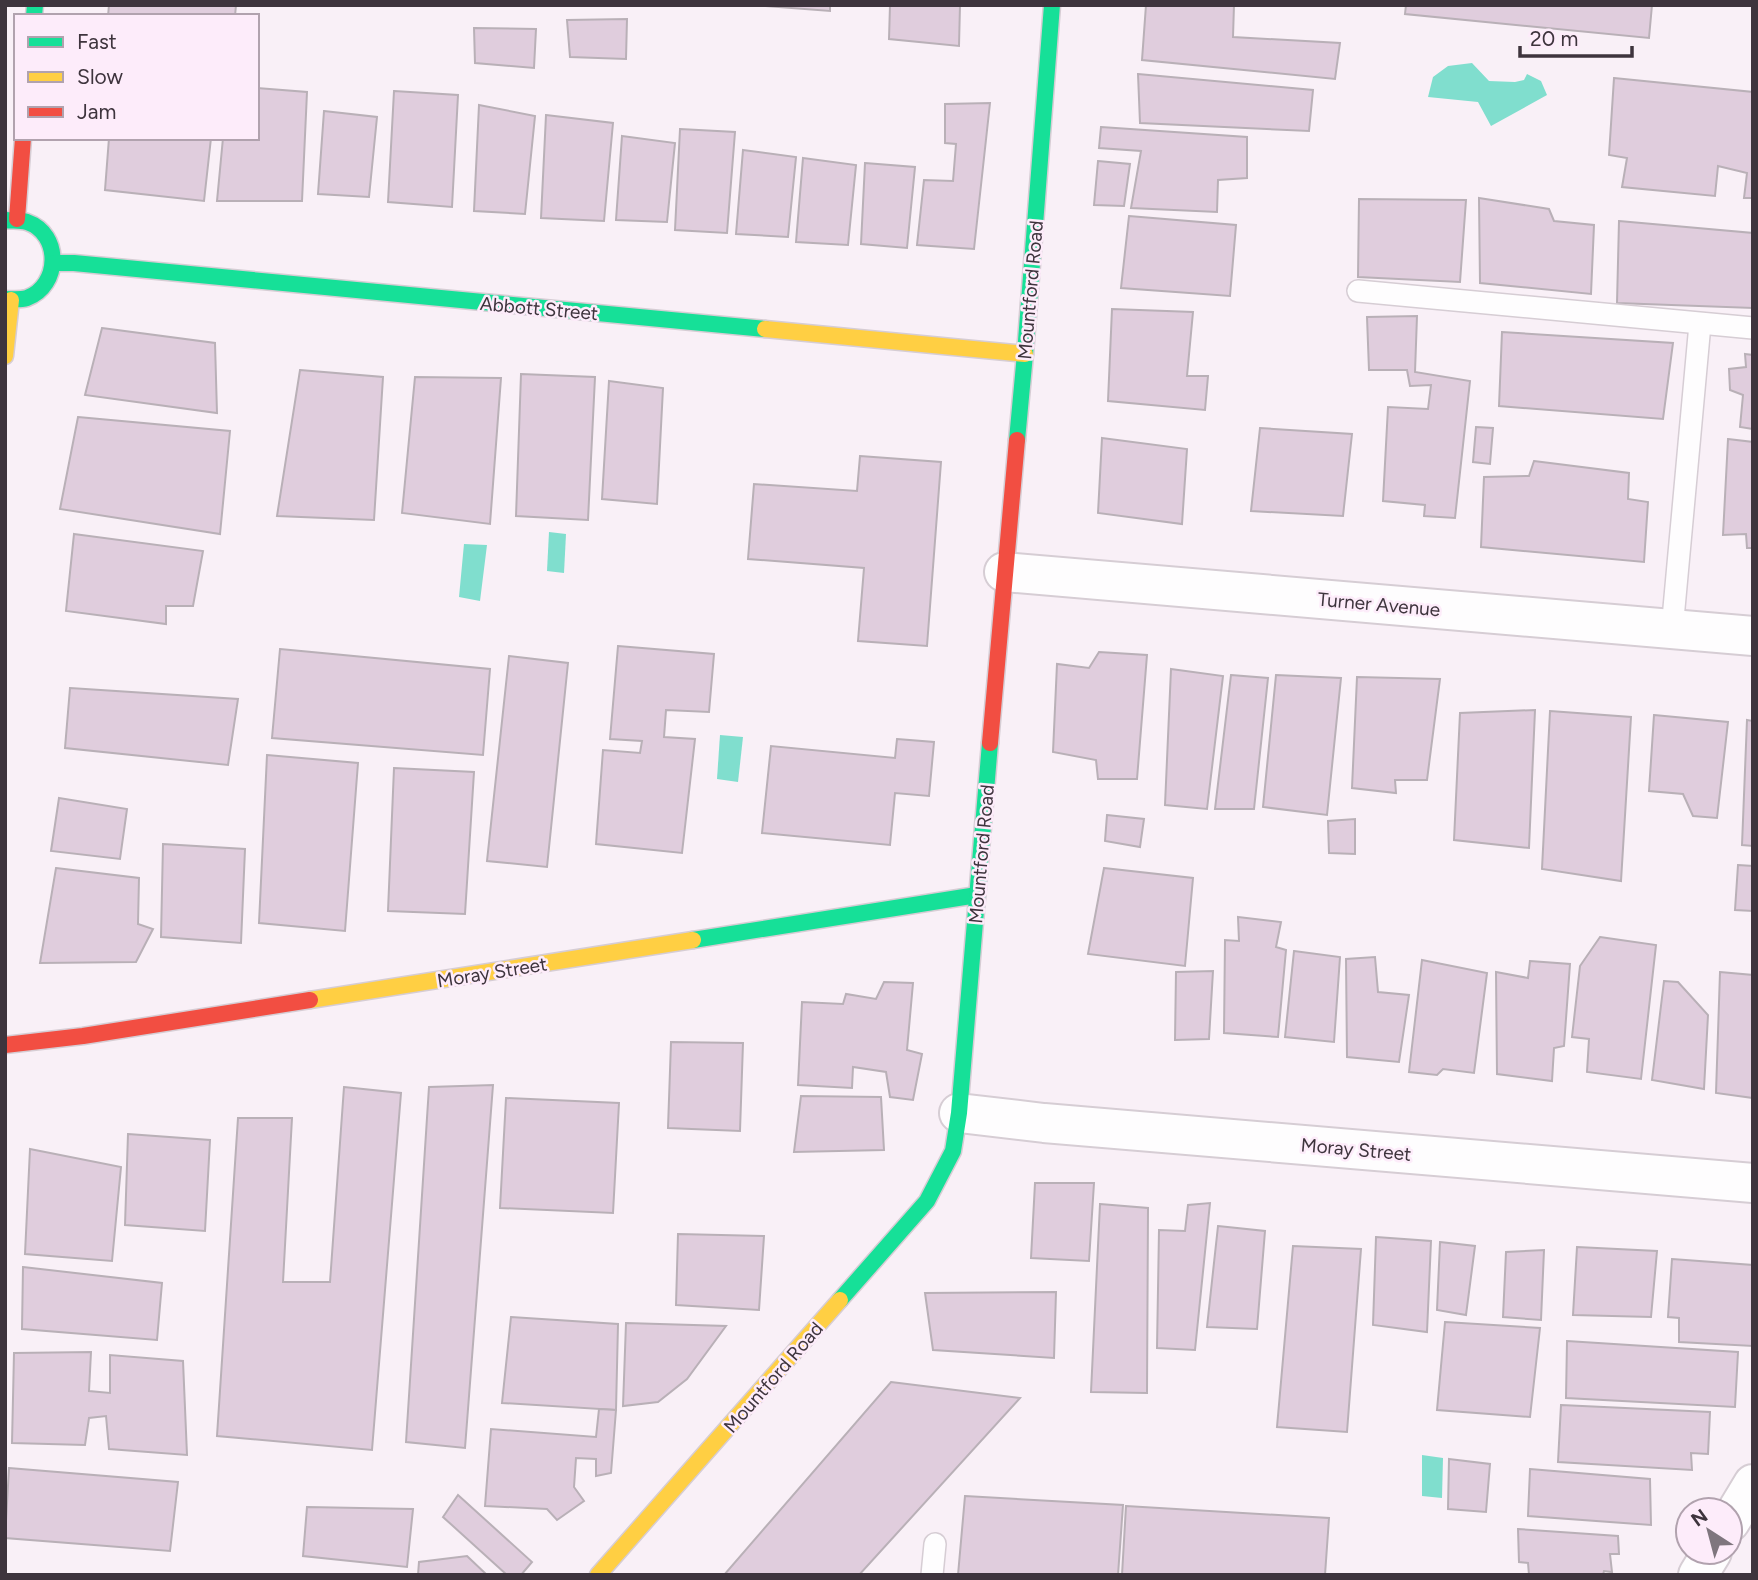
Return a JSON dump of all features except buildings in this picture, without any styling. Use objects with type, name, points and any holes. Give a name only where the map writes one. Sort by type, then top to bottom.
[{"type":"street","name":"Mountford Road","points":[[598,1575],[928,1201],[953,1151],[959,1113],[1052,5]]},
{"type":"street","points":[[5,356],[8,300],[35,295],[45,286],[54,263],[49,239],[40,229],[29,222],[11,220],[23,140]]},
{"type":"street","name":"Abbott Street","points":[[54,263],[1024,354]]},
{"type":"street","name":"Turner Avenue","points":[[1004,572],[1753,636]]},
{"type":"street","name":"Moray Street","points":[[5,1045],[111,1032],[977,895]]},
{"type":"street","name":"Moray Street","points":[[959,1113],[1753,1183]]},
{"type":"lane","points":[[1358,291],[1753,328]]},
{"type":"lane","points":[[1672,630],[1700,324]]},
{"type":"lane","points":[[932,1575],[935,1544]]},
{"type":"shaded area","points":[[1472,63],[1489,81],[1515,82],[1524,80],[1527,74],[1541,81],[1547,95],[1491,126],[1478,102],[1428,97],[1433,77],[1448,66]]},
{"type":"shaded area","points":[[549,532],[566,534],[564,573],[547,571]]},
{"type":"shaded area","points":[[464,544],[487,545],[480,601],[459,597]]},
{"type":"shaded area","points":[[720,735],[743,737],[738,782],[717,779]]},
{"type":"shaded area","points":[[1422,1455],[1443,1458],[1442,1498],[1422,1496]]},
{"type":"traffic: fast","points":[[34,14],[35,5]]},
{"type":"traffic: fast","points":[[1017,440],[1052,5]]},
{"type":"traffic: fast","points":[[5,220],[27,222],[38,228],[51,248],[52,260],[51,272],[38,292],[24,299],[5,299]]},
{"type":"traffic: fast","points":[[54,263],[765,329]]},
{"type":"traffic: fast","points":[[840,1300],[927,1201],[953,1151],[959,1113],[990,743]]},
{"type":"traffic: fast","points":[[693,940],[977,895]]},
{"type":"traffic: slow","points":[[5,356],[11,300]]},
{"type":"traffic: slow","points":[[765,329],[1025,354]]},
{"type":"traffic: slow","points":[[310,1000],[693,940]]},
{"type":"traffic: slow","points":[[598,1575],[840,1300]]},
{"type":"traffic: jam","points":[[17,219],[23,140]]},
{"type":"traffic: jam","points":[[990,743],[1017,440]]},
{"type":"traffic: jam","points":[[5,1045],[83,1036],[310,1000]]}]
